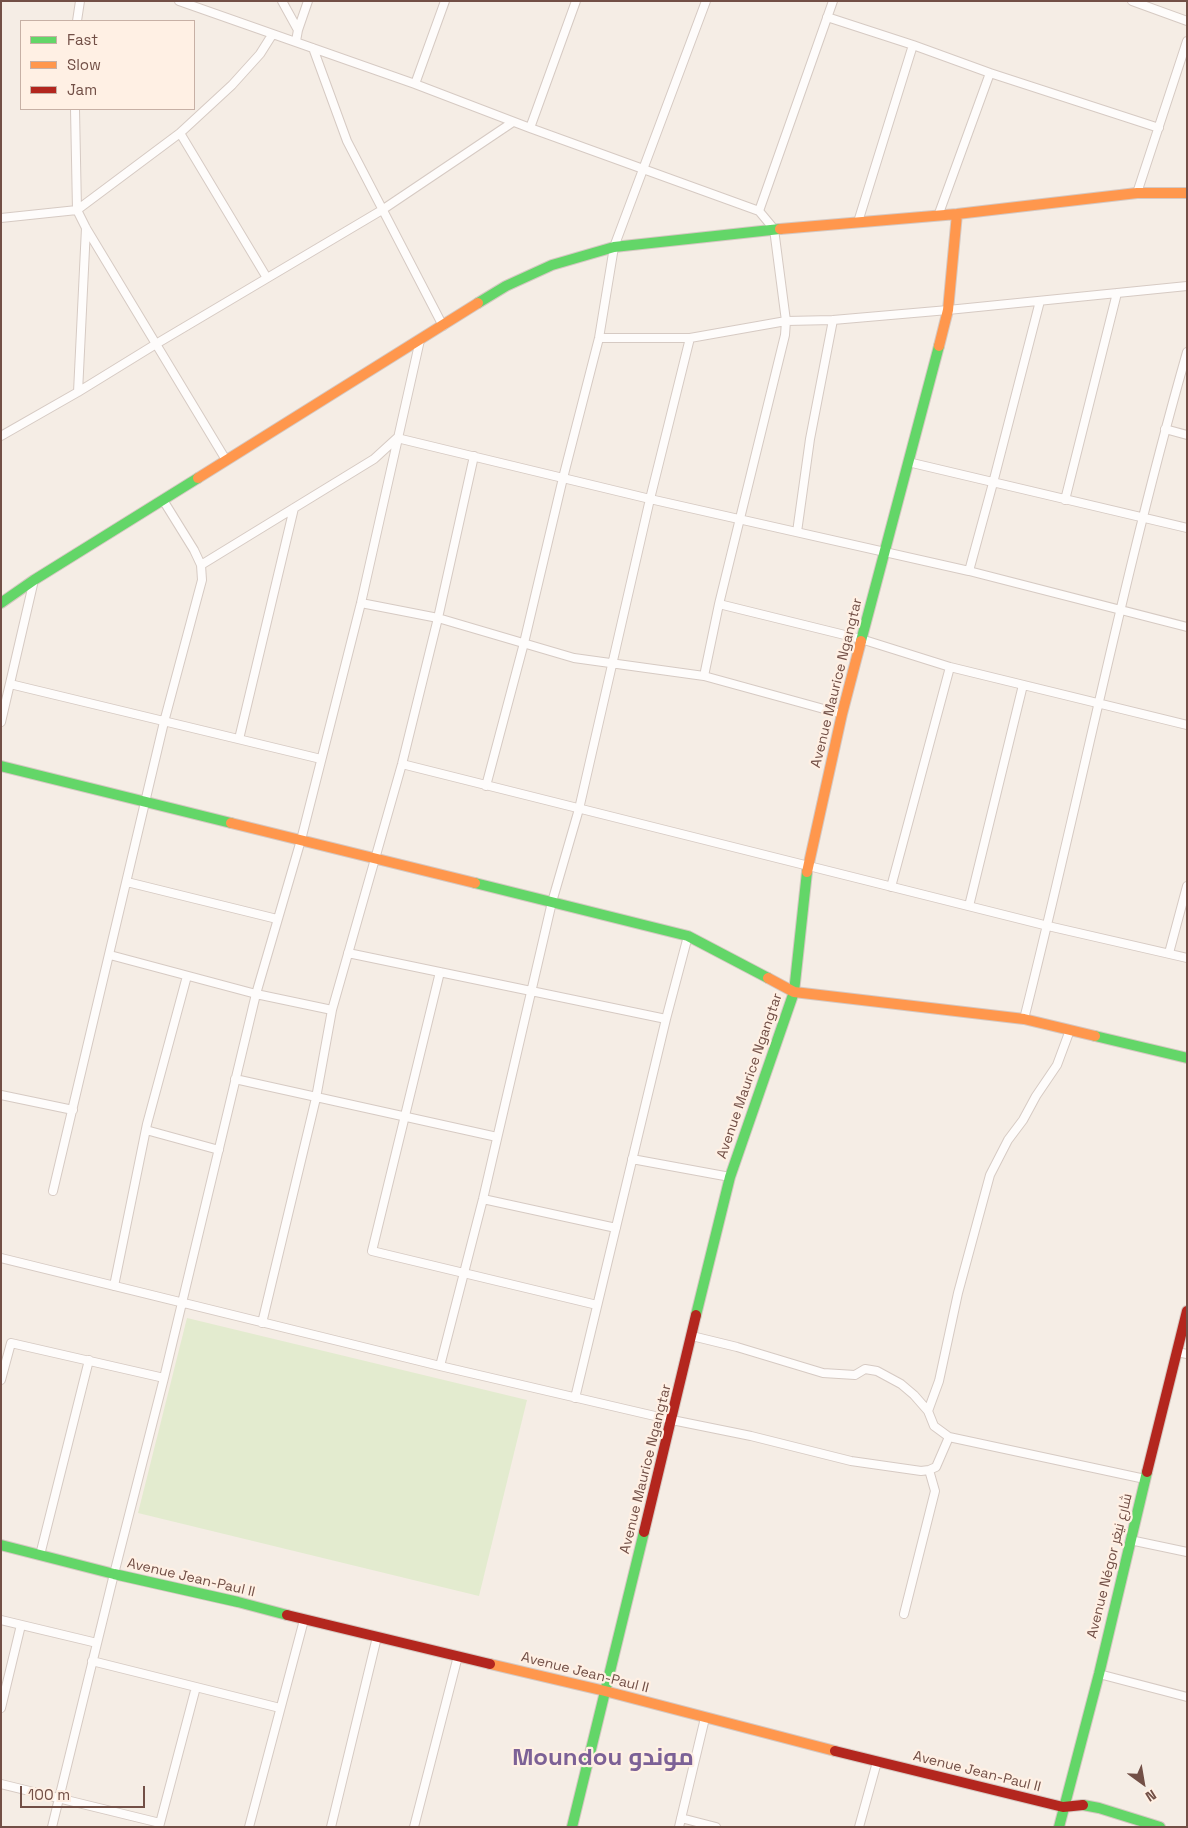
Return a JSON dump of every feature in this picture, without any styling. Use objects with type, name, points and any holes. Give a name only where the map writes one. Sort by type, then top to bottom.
[{"type":"street","points":[[78,20],[80,1]]},
{"type":"street","points":[[179,1],[415,84],[513,122],[759,211],[774,229],[786,321],[785,335],[718,604],[704,676]]},
{"type":"street","points":[[282,1],[298,30]]},
{"type":"street","points":[[296,41],[308,1]]},
{"type":"street","points":[[415,84],[445,1]]},
{"type":"street","points":[[530,128],[576,1]]},
{"type":"street","points":[[486,786],[524,643],[563,478],[599,338],[614,246],[706,1]]},
{"type":"street","points":[[759,211],[833,1]]},
{"type":"street","points":[[1132,1],[1187,21]]},
{"type":"street","points":[[828,17],[990,73],[1159,128]]},
{"type":"street","points":[[1,218],[78,210],[180,133],[232,85],[260,54],[272,35]]},
{"type":"street","points":[[1137,194],[1187,41]]},
{"type":"street","points":[[858,222],[913,45]]},
{"type":"street","points":[[313,48],[346,141],[443,326]]},
{"type":"street","points":[[938,216],[990,73]]},
{"type":"street","points":[[75,110],[78,210],[86,228],[226,460]]},
{"type":"street","points":[[1,436],[382,210],[513,122]]},
{"type":"street","points":[[180,133],[267,278]]},
{"type":"street","points":[[1,603],[34,580],[506,286],[532,273],[573,258],[614,246],[774,229],[938,216],[1137,194],[1187,193]]},
{"type":"street","name":"Avenue Maurice Ngangtar","points":[[572,1827],[730,1177],[794,992],[808,867],[842,714],[948,310],[957,214]]},
{"type":"street","points":[[78,392],[86,228]]},
{"type":"street","points":[[599,338],[690,338],[786,321],[833,320],[948,310],[1187,286]]},
{"type":"street","points":[[1065,500],[1117,293]]},
{"type":"street","points":[[969,571],[1040,301]]},
{"type":"street","points":[[797,532],[810,439],[833,320]]},
{"type":"street","points":[[440,1366],[483,1199],[552,902],[579,809],[650,499],[690,338]]},
{"type":"street","points":[[52,1827],[164,1378],[256,994],[301,840],[360,602],[420,340]]},
{"type":"street","points":[[1024,1019],[1048,926],[1142,518],[1187,352]]},
{"type":"street","points":[[1165,429],[1187,435]]},
{"type":"street","points":[[397,438],[650,499],[969,571],[1187,627]]},
{"type":"street","points":[[201,565],[374,459],[397,438]]},
{"type":"street","points":[[262,1322],[316,1098],[332,1010],[402,764],[438,618],[474,456]]},
{"type":"street","points":[[908,462],[1187,528]]},
{"type":"street","points":[[53,1191],[164,722],[202,580],[201,565],[194,550],[163,500]]},
{"type":"street","points":[[239,740],[294,508]]},
{"type":"street","points":[[1,722],[34,580]]},
{"type":"street","points":[[360,602],[438,618],[574,658],[704,676],[842,714]]},
{"type":"street","points":[[718,604],[861,639],[950,667],[1023,686],[1187,724]]},
{"type":"street","points":[[891,887],[950,667]]},
{"type":"street","points":[[10,684],[321,759]]},
{"type":"street","points":[[968,906],[1023,686]]},
{"type":"street","points":[[402,764],[808,867],[1187,958]]},
{"type":"street","points":[[1,766],[688,936],[794,992],[1024,1019],[1187,1058]]},
{"type":"street","points":[[126,882],[277,919]]},
{"type":"street","points":[[1168,953],[1187,886]]},
{"type":"street","points":[[575,1398],[666,1019],[688,936]]},
{"type":"street","points":[[348,954],[666,1019]]},
{"type":"street","points":[[110,955],[256,994],[332,1010]]},
{"type":"street","points":[[440,972],[372,1250],[597,1305]]},
{"type":"street","points":[[114,1286],[146,1130],[187,976]]},
{"type":"street","points":[[928,1411],[939,1381],[958,1293],[990,1175],[1008,1140],[1023,1120],[1036,1096],[1057,1065],[1070,1030]]},
{"type":"street","points":[[235,1079],[404,1118],[497,1137]]},
{"type":"street","points":[[1,1094],[73,1110]]},
{"type":"street","points":[[146,1130],[219,1150]]},
{"type":"street","points":[[632,1159],[730,1177]]},
{"type":"street","points":[[483,1199],[616,1228]]},
{"type":"street","points":[[1,1258],[440,1366],[672,1420],[751,1436],[851,1461],[921,1471],[929,1470],[936,1467],[949,1437]]},
{"type":"street","name":"Avenue Négor شارع نيغر","points":[[1059,1827],[1099,1674],[1145,1479],[1182,1353],[1187,1311]]},
{"type":"street","points":[[692,1336],[822,1373],[855,1375],[865,1370],[877,1371],[901,1384],[914,1395],[928,1411],[934,1426],[949,1437],[1145,1479]]},
{"type":"street","points":[[1,1380],[11,1343],[164,1378]]},
{"type":"street","points":[[40,1555],[89,1360]]},
{"type":"street","points":[[904,1614],[934,1491],[929,1470]]},
{"type":"street","points":[[1130,1540],[1187,1552]]},
{"type":"street","name":"Avenue Jean-Paul II","points":[[1,1546],[604,1691],[877,1762],[1063,1807],[1083,1805],[1099,1808],[1160,1827]]},
{"type":"street","points":[[1,1620],[97,1643]]},
{"type":"street","points":[[249,1827],[304,1620]]},
{"type":"street","points":[[1,1708],[21,1625]]},
{"type":"street","points":[[331,1827],[377,1637]]},
{"type":"street","points":[[414,1827],[458,1656]]},
{"type":"street","points":[[92,1662],[280,1708]]},
{"type":"street","points":[[1099,1674],[1187,1697]]},
{"type":"street","points":[[1,1784],[160,1825],[196,1687]]},
{"type":"street","points":[[678,1827],[706,1718]]},
{"type":"street","points":[[859,1827],[877,1762]]},
{"type":"street","points":[[681,1818],[716,1827]]},
{"type":"green space","points":[[187,1318],[527,1400],[479,1596],[138,1513]]},
{"type":"traffic: fast","points":[[478,303],[506,286],[552,265],[614,247],[780,229]]},
{"type":"traffic: fast","points":[[861,641],[939,346]]},
{"type":"traffic: fast","points":[[1,603],[34,580],[198,478]]},
{"type":"traffic: fast","points":[[1,766],[231,823]]},
{"type":"traffic: fast","points":[[696,1315],[730,1177],[794,992],[807,872]]},
{"type":"traffic: fast","points":[[475,883],[688,936],[768,978]]},
{"type":"traffic: fast","points":[[1095,1036],[1187,1058]]},
{"type":"traffic: fast","points":[[1059,1827],[1099,1674],[1147,1472]]},
{"type":"traffic: fast","points":[[572,1827],[644,1532]]},
{"type":"traffic: fast","points":[[1,1545],[287,1615]]},
{"type":"traffic: fast","points":[[1083,1805],[1099,1808],[1160,1827]]},
{"type":"traffic: slow","points":[[780,229],[957,214],[1137,193],[1187,193]]},
{"type":"traffic: slow","points":[[939,346],[948,310],[957,214]]},
{"type":"traffic: slow","points":[[198,478],[478,303]]},
{"type":"traffic: slow","points":[[807,872],[842,714],[861,641]]},
{"type":"traffic: slow","points":[[231,823],[475,883]]},
{"type":"traffic: slow","points":[[768,978],[794,992],[1024,1019],[1095,1036]]},
{"type":"traffic: slow","points":[[490,1664],[605,1691],[835,1751]]},
{"type":"traffic: jam","points":[[1147,1472],[1187,1311]]},
{"type":"traffic: jam","points":[[644,1532],[696,1315]]},
{"type":"traffic: jam","points":[[287,1615],[490,1664]]},
{"type":"traffic: jam","points":[[835,1751],[1063,1807],[1083,1805]]},
{"type":"district","name":"Moundou موندو","points":[[603,1758]]}]
